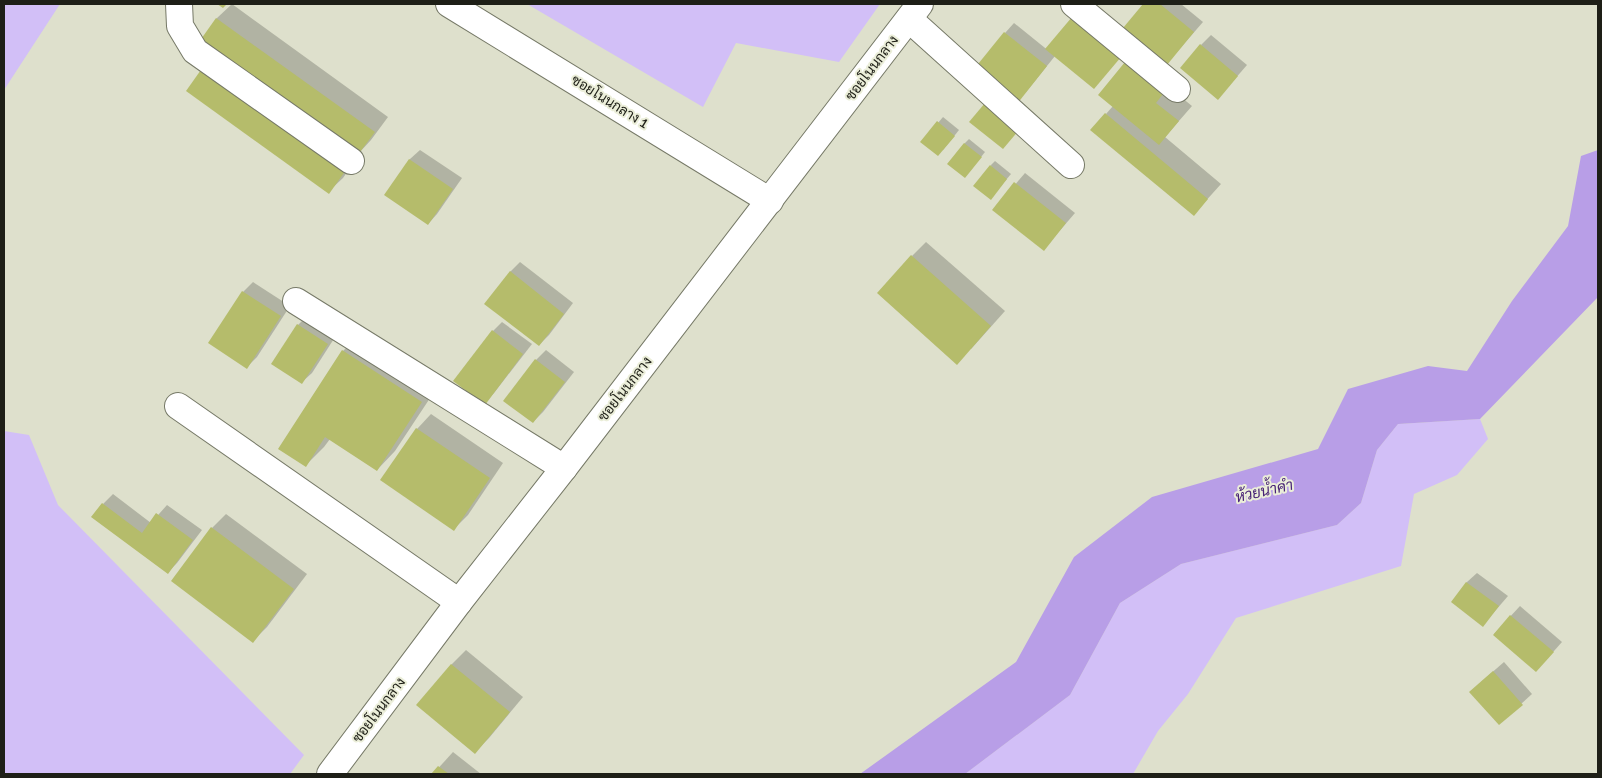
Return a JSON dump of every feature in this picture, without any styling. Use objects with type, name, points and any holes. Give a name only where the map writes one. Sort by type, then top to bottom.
[{"type":"street","points":[[179,4],[180,26],[195,50],[351,161]]},
{"type":"street","name":"ซอยโนนกลาง 1","points":[[449,4],[770,201]]},
{"type":"street","points":[[1074,4],[1177,89]]},
{"type":"street","points":[[914,11],[1071,165]]},
{"type":"street","name":"ซอยโนนกลาง","points":[[330,774],[458,602],[564,468],[914,11]]},
{"type":"street","points":[[296,301],[564,468]]},
{"type":"street","points":[[178,406],[458,602]]},
{"type":"shaded area","points":[[4,4],[60,4],[4,90]]},
{"type":"shaded area","points":[[527,4],[880,4],[839,62],[736,43],[703,107]]},
{"type":"shaded area","points":[[1480,419],[1488,439],[1457,475],[1414,494],[1401,566],[1236,618],[1188,694],[1158,731],[1133,774],[965,774],[1070,695],[1120,603],[1181,564],[1337,525],[1361,503],[1377,450],[1398,424]]},
{"type":"shaded area","points":[[4,431],[29,435],[58,505],[304,755],[290,774],[4,774]]},
{"type":"water","name":"ห้วยน้ำคำ","points":[[1598,150],[1598,297],[1480,419],[1398,424],[1377,450],[1361,503],[1337,525],[1181,564],[1120,603],[1070,695],[965,774],[860,774],[1016,662],[1074,557],[1152,497],[1318,449],[1348,389],[1428,366],[1467,371],[1512,301],[1568,226],[1581,156]]},
{"type":"building","points":[[217,4],[227,4],[223,8]]},
{"type":"building","points":[[1143,4],[1160,4],[1194,32],[1167,65],[1123,28]]},
{"type":"building","points":[[1072,17],[1121,57],[1094,89],[1045,49]]},
{"type":"building","points":[[216,18],[375,132],[357,156],[199,42]]},
{"type":"building","points":[[1004,32],[1047,66],[1017,104],[974,69]]},
{"type":"building","points":[[1200,44],[1238,76],[1218,100],[1180,68]]},
{"type":"building","points":[[1125,62],[1163,94],[1156,103],[1179,121],[1159,145],[1098,95]]},
{"type":"building","points":[[203,67],[346,170],[329,194],[186,91]]},
{"type":"building","points":[[985,103],[1019,130],[1003,149],[969,122]]},
{"type":"building","points":[[1105,113],[1208,199],[1194,216],[1090,130]]},
{"type":"building","points":[[937,121],[955,136],[938,156],[920,142]]},
{"type":"building","points":[[964,143],[982,157],[965,178],[947,164]]},
{"type":"building","points":[[409,159],[453,189],[428,225],[384,195]]},
{"type":"building","points":[[990,165],[1007,179],[991,200],[973,186]]},
{"type":"building","points":[[1014,182],[1066,223],[1044,251],[992,210]]},
{"type":"building","points":[[911,255],[991,326],[957,365],[877,293]]},
{"type":"building","points":[[510,271],[564,314],[539,346],[484,304]]},
{"type":"building","points":[[242,291],[281,316],[247,369],[208,343]]},
{"type":"building","points":[[297,324],[328,344],[302,384],[271,364]]},
{"type":"building","points":[[492,330],[523,354],[485,405],[453,381]]},
{"type":"building","points":[[342,350],[422,402],[377,471],[325,437],[306,467],[278,449]]},
{"type":"building","points":[[535,359],[565,382],[533,423],[503,401]]},
{"type":"building","points":[[416,428],[490,478],[454,531],[380,480]]},
{"type":"building","points":[[102,503],[142,533],[156,513],[193,540],[168,574],[91,517]]},
{"type":"building","points":[[211,527],[294,589],[253,643],[171,581]]},
{"type":"building","points":[[1466,582],[1499,606],[1483,627],[1451,602]]},
{"type":"building","points":[[1510,615],[1554,652],[1536,672],[1493,635]]},
{"type":"building","points":[[451,664],[510,712],[475,754],[416,705]]},
{"type":"building","points":[[1493,671],[1523,705],[1499,725],[1469,692]]},
{"type":"building","points":[[438,766],[449,774],[431,774]]}]
